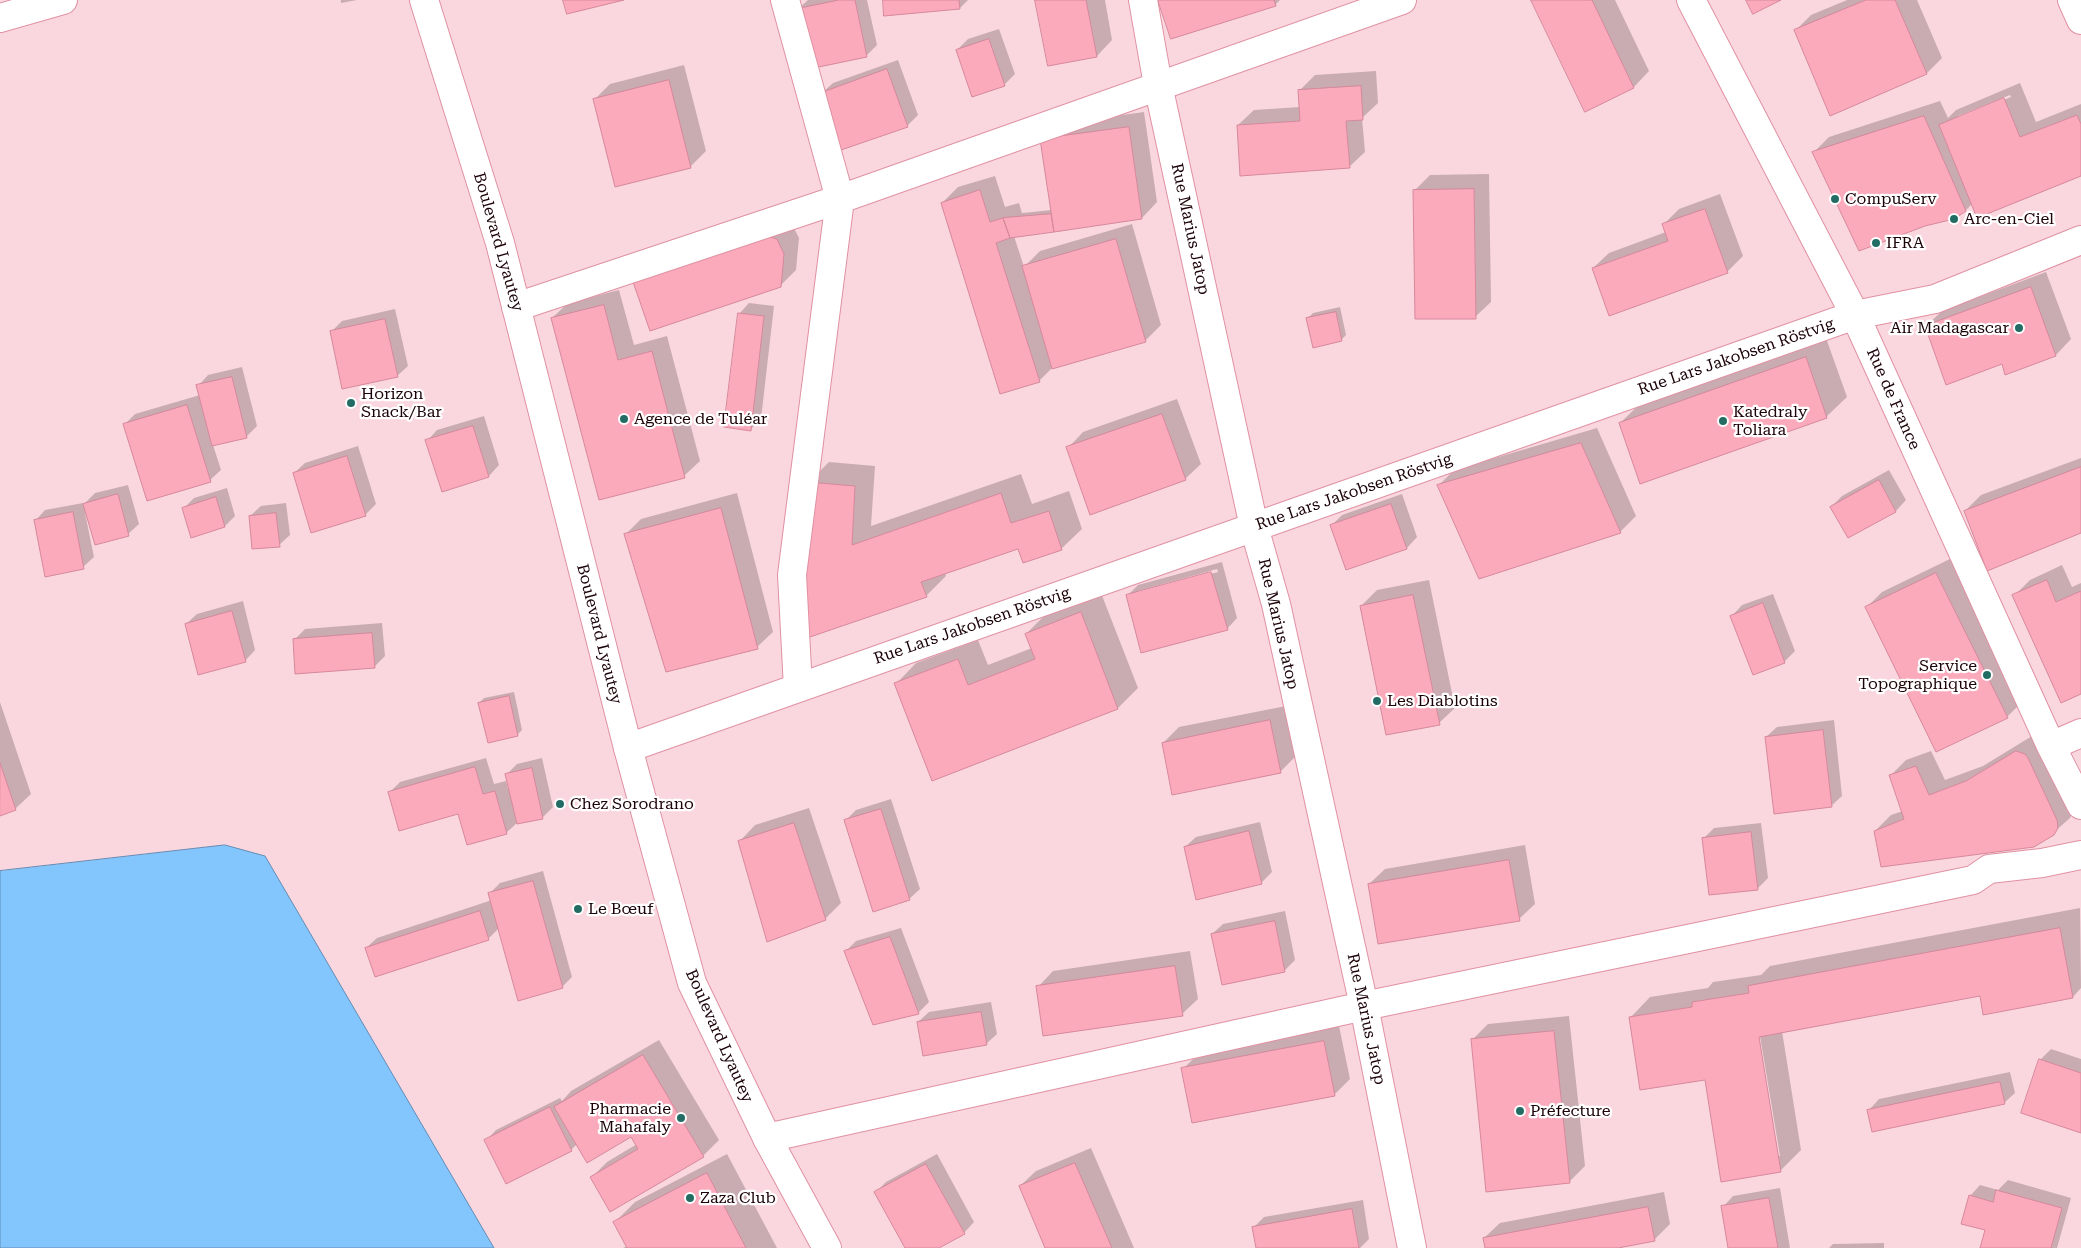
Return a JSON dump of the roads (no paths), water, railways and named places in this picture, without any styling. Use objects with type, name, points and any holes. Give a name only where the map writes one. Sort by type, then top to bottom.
[{"type":"street","points":[[0,18],[63,0]]},
{"type":"street","name":"Boulevard Lyautey","points":[[424,0],[500,243],[628,748],[692,983],[766,1138],[827,1248]]},
{"type":"street","points":[[785,0],[840,199],[792,575],[798,688]]},
{"type":"street","name":"Rue Marius Jatop","points":[[1143,0],[1158,85],[1254,527],[1276,604],[1364,1006],[1412,1248]]},
{"type":"street","points":[[516,307],[840,199],[1402,0]]},
{"type":"street","name":"Rue de France","points":[[1691,0],[1855,315],[2051,746],[2081,805]]},
{"type":"street","points":[[2072,0],[2081,20]]},
{"type":"street","name":"Rue Lars Jakobsen Röstvig","points":[[628,748],[1855,315],[1935,299],[2081,240]]},
{"type":"street","points":[[2051,746],[2081,733]]},
{"type":"street","points":[[766,1138],[1364,1006],[1973,880],[1989,869],[2042,863],[2081,855]]},
{"type":"water","points":[[225,845],[265,856],[494,1248],[0,1248],[0,871]]},
{"type":"place","name":"CompuServ","points":[[1835,199]]},
{"type":"place","name":"Arc-en-Ciel","points":[[1954,219]]},
{"type":"place","name":"IFRA","points":[[1876,243]]},
{"type":"place","name":"Air Madagascar","points":[[2019,328]]},
{"type":"place","name":"Horizon Snack/Bar","points":[[351,403]]},
{"type":"place","name":"Agence de Tuléar","points":[[624,419]]},
{"type":"place","name":"Katedraly Toliara","points":[[1723,421]]},
{"type":"place","name":"Service Topographique","points":[[1987,675]]},
{"type":"place","name":"Les Diablotins","points":[[1377,701]]},
{"type":"place","name":"Chez Sorodrano","points":[[560,804]]},
{"type":"place","name":"Le Bœuf","points":[[578,909]]},
{"type":"place","name":"Préfecture","points":[[1520,1111]]},
{"type":"place","name":"Pharmacie Mahafaly","points":[[681,1118]]},
{"type":"place","name":"Zaza Club","points":[[690,1198]]}]
